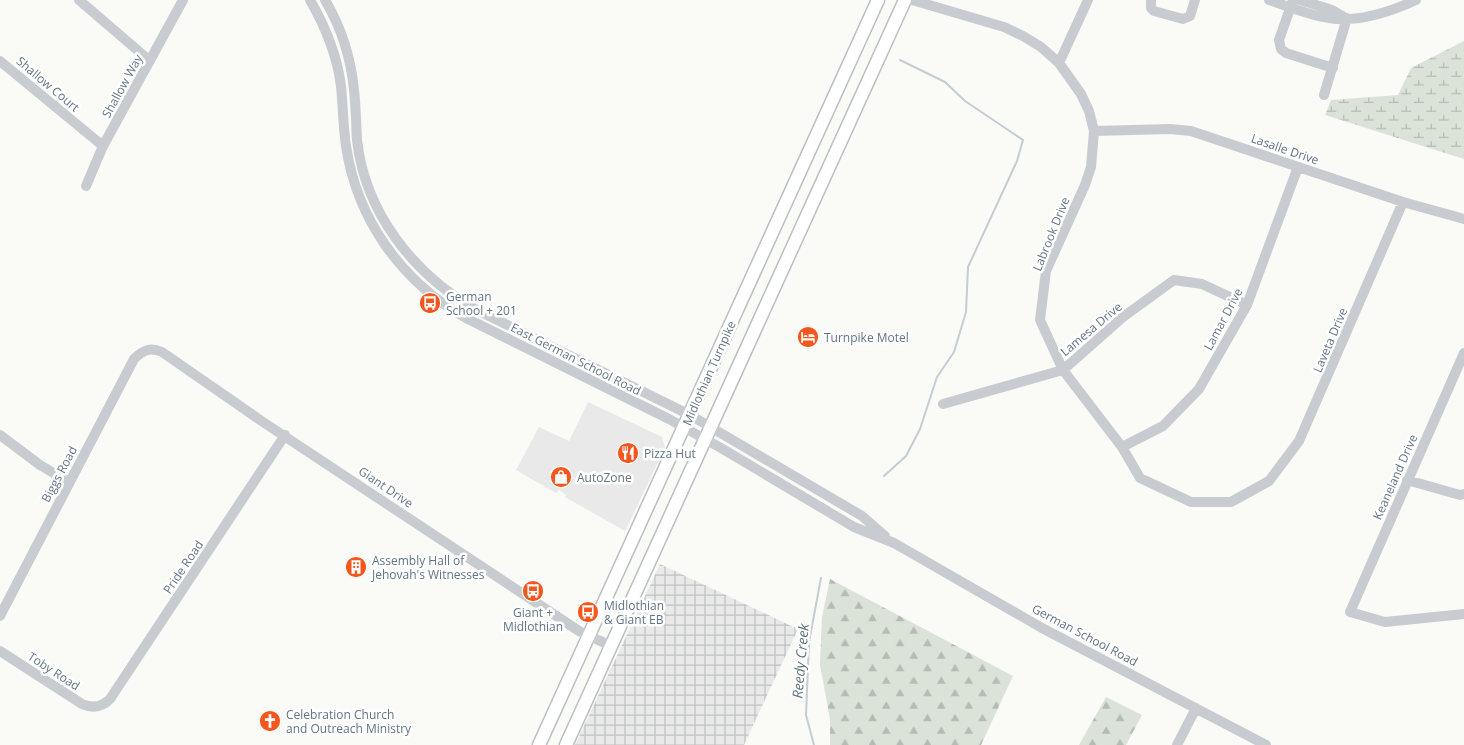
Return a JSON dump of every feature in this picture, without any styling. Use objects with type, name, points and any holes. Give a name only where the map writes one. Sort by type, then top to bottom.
[{"type":"main road","name":"Midlothian Turnpike","points":[[539,745],[878,0]]},
{"type":"main road","name":"Midlothian Turnpike","points":[[566,745],[904,0]]},
{"type":"street","points":[[79,0],[150,61]]},
{"type":"street","name":"Shallow Way","points":[[86,186],[103,146],[183,0]]},
{"type":"street","name":"East German School Road","points":[[310,0],[322,22],[332,48],[340,84],[348,161],[358,194],[375,230],[397,262],[424,289],[454,312],[684,428]]},
{"type":"street","name":"East German School Road","points":[[325,0],[339,27],[350,64],[362,164],[372,195],[386,223],[407,254],[434,280],[464,303],[690,415]]},
{"type":"street","name":"Labrook Drive","points":[[912,0],[970,16],[1012,31],[1032,42],[1059,63],[1081,94],[1089,111],[1094,131],[1091,167],[1046,271],[1040,320],[1063,370],[1122,447],[1140,478],[1191,502],[1232,502],[1269,481]]},
{"type":"street","points":[[1059,63],[1088,0]]},
{"type":"street","points":[[1151,0],[1151,8],[1154,11],[1183,19],[1190,16],[1196,0]]},
{"type":"street","points":[[1269,0],[1292,3],[1329,18],[1357,18],[1378,14],[1411,1]]},
{"type":"street","points":[[1300,0],[1332,10],[1347,18]]},
{"type":"street","points":[[1292,3],[1279,40],[1281,48],[1286,53],[1333,68]]},
{"type":"street","points":[[1324,95],[1347,18]]},
{"type":"street","name":"Shallow Court","points":[[0,60],[103,146]]},
{"type":"street","name":"Lasalle Drive","points":[[1094,131],[1170,129],[1192,131],[1403,202],[1464,219]]},
{"type":"street","name":"Lamar Drive","points":[[1122,447],[1163,426],[1200,389],[1247,305],[1298,167]]},
{"type":"street","name":"Laveta Drive","points":[[1269,481],[1298,441],[1403,202]]},
{"type":"street","name":"Lamesa Drive","points":[[942,404],[1063,370],[1123,318],[1174,280],[1202,284],[1247,305]]},
{"type":"street","points":[[492,331],[498,320]]},
{"type":"street","name":"Giant Drive","points":[[148,349],[162,352],[264,422],[589,636],[611,646]]},
{"type":"street","name":"Biggs Road","points":[[0,616],[134,359],[140,352],[148,349]]},
{"type":"street","name":"Keaneland Drive","points":[[1463,359],[1407,480],[1350,612],[1384,622],[1464,614]]},
{"type":"street","name":"German School Road","points":[[690,415],[862,516],[894,543]]},
{"type":"street","name":"German School Road","points":[[684,428],[854,527],[894,543],[1042,628],[1261,744]]},
{"type":"street","points":[[0,435],[40,466],[69,482]]},
{"type":"street","name":"Pride Road","points":[[96,707],[110,699],[285,435]]},
{"type":"street","points":[[1407,480],[1464,494]]},
{"type":"street","name":"Toby Road","points":[[0,651],[82,704],[96,707]]},
{"type":"street","points":[[1177,745],[1196,708]]},
{"type":"shaded area","points":[[588,402],[662,437],[665,448],[625,531],[565,497],[566,495],[559,490],[556,493],[516,470],[539,427],[569,441]]},
{"type":"shaded area","points":[[660,564],[798,629],[744,745],[575,745]]},
{"type":"green space","points":[[1464,41],[1464,159],[1325,115],[1331,100],[1398,95],[1411,68]]},
{"type":"green space","points":[[830,579],[1013,676],[981,745],[830,745],[830,720],[820,664],[822,617]]},
{"type":"green space","points":[[1106,697],[1142,715],[1126,745],[1079,745]]},
{"type":"waterway","points":[[884,476],[906,456],[920,429],[937,377],[954,352],[966,312],[968,267],[1017,161],[1023,140],[965,101],[945,82],[900,60]]},
{"type":"waterway","name":"Reedy Creek","points":[[814,745],[806,715],[809,642],[821,578]]},
{"type":"place","name":"German School + 201","points":[[430,303]]},
{"type":"place","name":"Turnpike Motel","points":[[808,337]]},
{"type":"place","name":"Pizza Hut","points":[[628,453]]},
{"type":"place","name":"AutoZone","points":[[561,477]]},
{"type":"place","name":"Assembly Hall of Jehovah's Witnesses","points":[[356,567]]},
{"type":"place","name":"Giant + Midlothian","points":[[533,591]]},
{"type":"place","name":"Midlothian & Giant EB","points":[[588,612]]},
{"type":"place","name":"Celebration Church and Outreach Ministry","points":[[270,721]]}]
